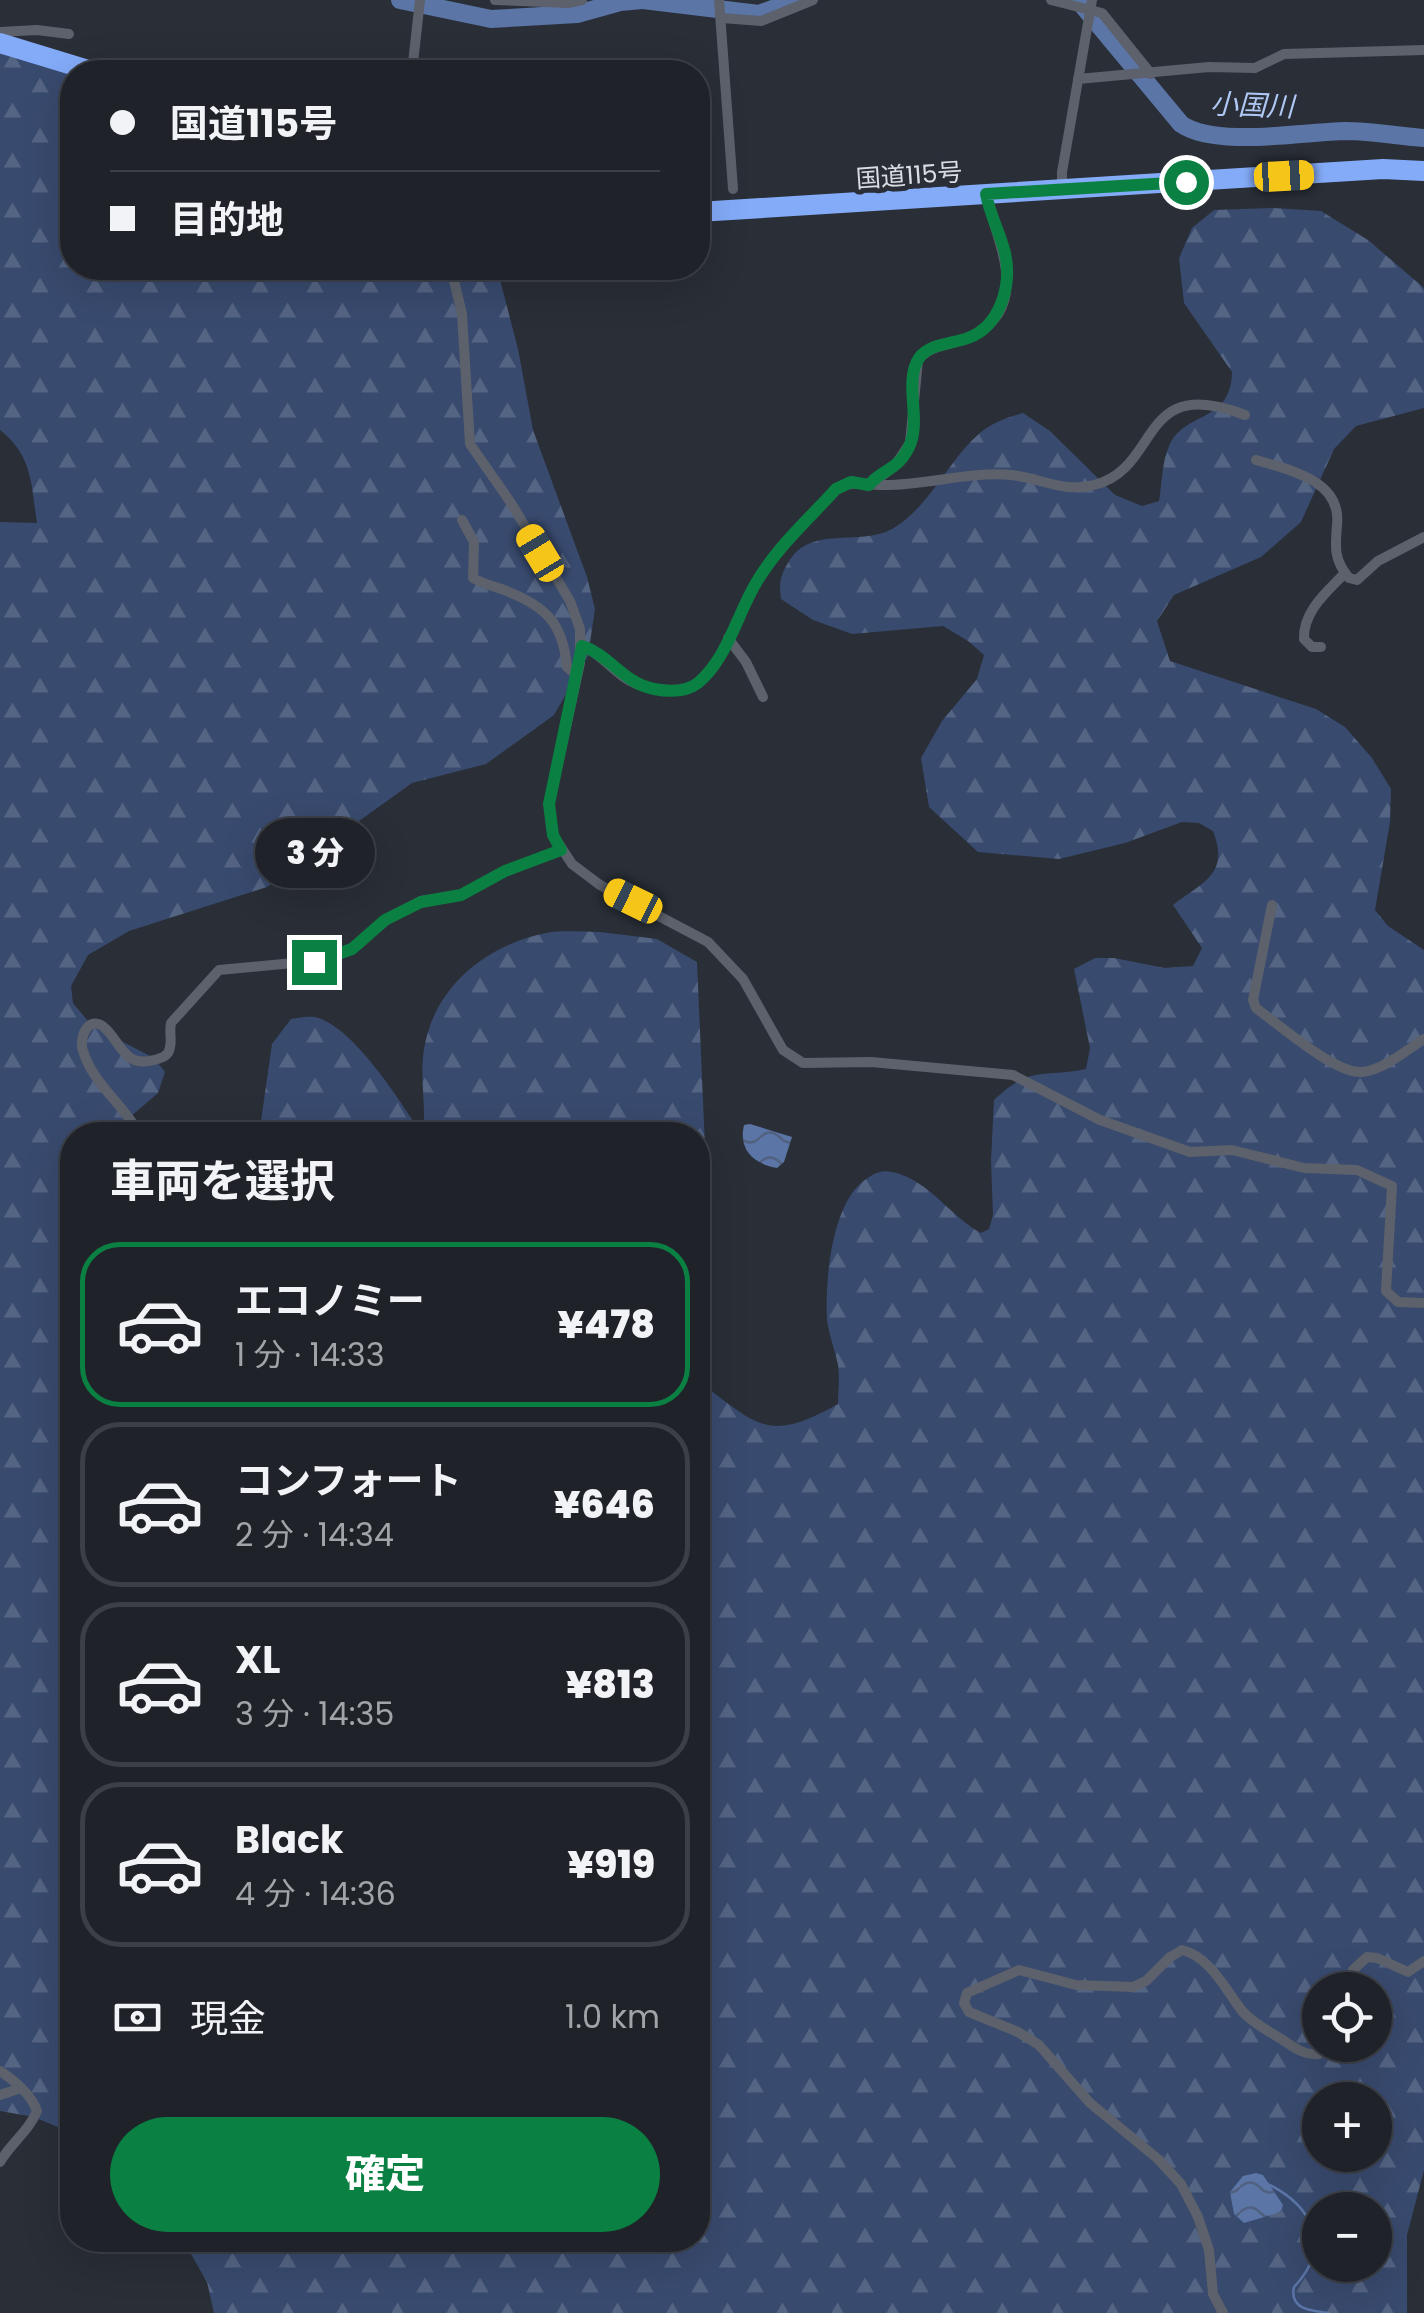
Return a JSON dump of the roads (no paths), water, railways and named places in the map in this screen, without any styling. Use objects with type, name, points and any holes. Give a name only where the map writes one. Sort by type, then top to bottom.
[{"type":"highway","points":[[0,43],[60,61]]},
{"type":"highway","name":"国道115号","points":[[710,211],[1383,169],[1424,171]]},
{"type":"street","points":[[413,60],[420,0]]},
{"type":"street","points":[[496,0],[568,4],[582,0]]},
{"type":"street","points":[[719,0],[733,189]]},
{"type":"street","points":[[722,18],[761,20],[813,0]]},
{"type":"street","points":[[1051,0],[1092,4],[1151,74]]},
{"type":"street","points":[[1062,190],[1092,4]]},
{"type":"street","points":[[0,32],[37,30],[69,34]]},
{"type":"street","points":[[1078,78],[1209,67],[1254,68],[1284,54],[1424,50]]},
{"type":"street","points":[[869,485],[894,468],[910,443],[918,360],[933,347],[976,334],[994,318],[1000,306],[1008,279],[1006,256],[986,194]]},
{"type":"street","points":[[453,280],[462,314],[470,444],[511,503],[570,602],[580,628],[582,646],[577,675],[549,804],[553,835],[572,864],[590,879],[708,942],[743,979],[783,1050],[796,1060],[872,1062],[1013,1075],[1100,1120],[1190,1152],[1232,1150],[1304,1168],[1357,1170],[1385,1180],[1392,1186],[1386,1291],[1398,1302],[1424,1303]]},
{"type":"street","points":[[582,646],[630,682],[672,691],[688,689],[714,667],[756,581],[836,489],[851,482],[869,485],[998,474],[1034,479],[1060,488],[1094,485],[1111,479],[1128,466],[1150,431],[1177,409],[1214,405],[1245,414]]},
{"type":"street","points":[[1256,460],[1303,474],[1323,488],[1337,512],[1335,549],[1349,578],[1357,580],[1378,562],[1424,538]]},
{"type":"street","points":[[462,520],[474,542],[474,578],[519,597],[548,616],[564,638],[567,668],[577,675]]},
{"type":"street","points":[[1321,647],[1312,647],[1304,639],[1304,624],[1345,573]]},
{"type":"street","points":[[728,638],[746,662],[763,697]]},
{"type":"street","points":[[131,1122],[87,1062],[81,1040],[87,1027],[104,1027],[130,1059],[145,1062],[163,1058],[170,1048],[171,1024],[219,970],[332,958],[352,949],[385,920],[421,902],[461,895],[505,871],[561,850]]},
{"type":"street","points":[[1272,905],[1252,1000],[1256,1008],[1331,1061],[1356,1071],[1380,1066],[1424,1039]]},
{"type":"street","points":[[1224,2313],[1213,2294],[1209,2250],[1198,2217],[1181,2184],[1158,2159],[1090,2103],[1039,2045],[969,2012],[964,2003],[967,1993],[1019,1970],[1076,1986],[1132,1987],[1146,1981],[1182,1950],[1205,1963],[1246,2016],[1302,2052]]},
{"type":"street","points":[[1351,1972],[1367,1958],[1378,1958],[1408,1972],[1424,1961]]},
{"type":"street","points":[[0,2071],[21,2088],[38,2112],[0,2162]]},
{"type":"street","points":[[0,2095],[21,2088]]},
{"type":"water","points":[[744,1125],[792,1137],[784,1162],[777,1168],[761,1163],[746,1149]]},
{"type":"water","points":[[1263,2175],[1283,2205],[1281,2212],[1244,2223],[1234,2214],[1230,2192],[1243,2176]]},
{"type":"waterway","name":"小国川","points":[[400,0],[491,19],[577,14],[642,0]]},
{"type":"waterway","name":"小国川","points":[[643,0],[759,14],[797,0]]},
{"type":"waterway","name":"小国川","points":[[1078,0],[1181,124],[1196,131],[1236,137],[1355,131],[1424,138]]},
{"type":"waterway","points":[[1268,2184],[1296,2204],[1312,2228],[1313,2257],[1294,2287],[1295,2300],[1303,2308],[1329,2313]]}]
